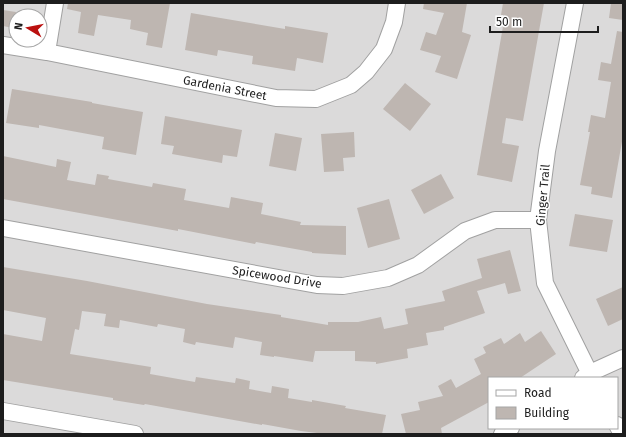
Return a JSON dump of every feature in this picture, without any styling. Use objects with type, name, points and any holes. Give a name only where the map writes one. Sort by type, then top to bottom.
[{"type":"street","points":[[47,52],[55,3]]},
{"type":"street","name":"Gardenia Street","points":[[3,45],[47,52],[276,98],[316,99],[351,85],[366,72],[384,49],[394,22],[398,3]]},
{"type":"street","name":"Ginger Trail","points":[[575,3],[547,151],[538,220],[545,283],[588,376]]},
{"type":"street","name":"Spicewood Drive","points":[[3,228],[317,285],[343,286],[388,278],[418,265],[465,231],[495,220],[538,220]]},
{"type":"street","points":[[588,376],[623,358]]},
{"type":"street","points":[[3,411],[135,434]]},
{"type":"shaded area","points":[[3,3],[623,3],[623,434],[3,434]]},
{"type":"building","points":[[68,3],[170,3],[162,48],[146,45],[148,33],[130,29],[131,20],[98,15],[94,36],[78,33],[81,12],[67,9]]},
{"type":"building","points":[[424,3],[467,3],[462,32],[471,35],[457,79],[435,72],[441,56],[420,50],[426,32],[436,35],[444,13],[423,9]]},
{"type":"building","points":[[503,3],[544,3],[523,121],[506,118],[502,143],[519,146],[512,182],[477,175],[505,15],[501,15]]},
{"type":"building","points":[[611,3],[623,3],[623,20],[609,18]]},
{"type":"building","points":[[3,10],[8,11],[8,27],[3,26]]},
{"type":"building","points":[[191,13],[285,29],[285,26],[328,33],[323,63],[297,58],[295,71],[252,64],[253,56],[218,50],[217,56],[185,50]]},
{"type":"building","points":[[617,31],[623,32],[623,136],[612,198],[591,194],[592,187],[580,185],[590,132],[588,132],[591,115],[605,118],[611,82],[598,80],[601,62],[611,64]]},
{"type":"building","points":[[405,83],[431,104],[410,131],[383,109]]},
{"type":"building","points":[[12,89],[143,112],[136,155],[102,149],[104,137],[39,125],[39,128],[6,123]]},
{"type":"building","points":[[165,116],[242,130],[237,157],[223,155],[222,163],[172,154],[174,146],[161,144]]},
{"type":"building","points":[[354,132],[355,157],[343,158],[344,171],[324,172],[321,134]]},
{"type":"building","points":[[275,133],[302,138],[296,171],[269,166]]},
{"type":"building","points":[[3,156],[56,167],[57,159],[71,162],[67,180],[95,185],[97,174],[109,176],[108,179],[152,187],[153,183],[186,189],[184,200],[229,208],[231,197],[263,203],[261,214],[301,222],[300,225],[346,226],[346,255],[312,253],[256,242],[255,244],[178,229],[178,231],[3,199]]},
{"type":"building","points":[[441,174],[454,198],[424,214],[411,190]]},
{"type":"building","points":[[389,199],[400,239],[368,248],[357,208]]},
{"type":"building","points":[[575,214],[613,220],[607,252],[569,246]]},
{"type":"building","points":[[510,250],[521,291],[508,294],[505,283],[477,291],[485,313],[444,327],[444,330],[426,333],[428,345],[407,349],[408,358],[376,364],[376,362],[355,361],[355,351],[315,351],[313,362],[260,355],[262,342],[235,337],[233,348],[196,342],[195,345],[183,342],[185,329],[158,324],[157,327],[120,320],[119,328],[104,326],[106,314],[82,311],[79,330],[75,329],[70,354],[151,367],[150,374],[195,382],[196,377],[235,383],[236,378],[250,381],[249,389],[271,393],[272,386],[289,389],[288,398],[312,402],[312,400],[346,406],[345,408],[386,415],[382,434],[325,434],[301,431],[3,380],[3,334],[42,341],[46,318],[3,310],[3,267],[87,281],[207,304],[281,315],[281,317],[328,325],[328,322],[358,322],[381,317],[384,329],[408,324],[405,309],[445,301],[442,291],[482,278],[477,259]]},
{"type":"building","points":[[623,287],[623,319],[608,326],[596,299]]},
{"type":"building","points":[[541,331],[556,354],[522,377],[488,377],[488,403],[441,428],[442,434],[406,434],[401,414],[420,410],[418,402],[443,396],[438,386],[451,379],[456,388],[481,374],[474,359],[486,353],[483,347],[501,338],[504,344],[520,333],[525,342]]}]
